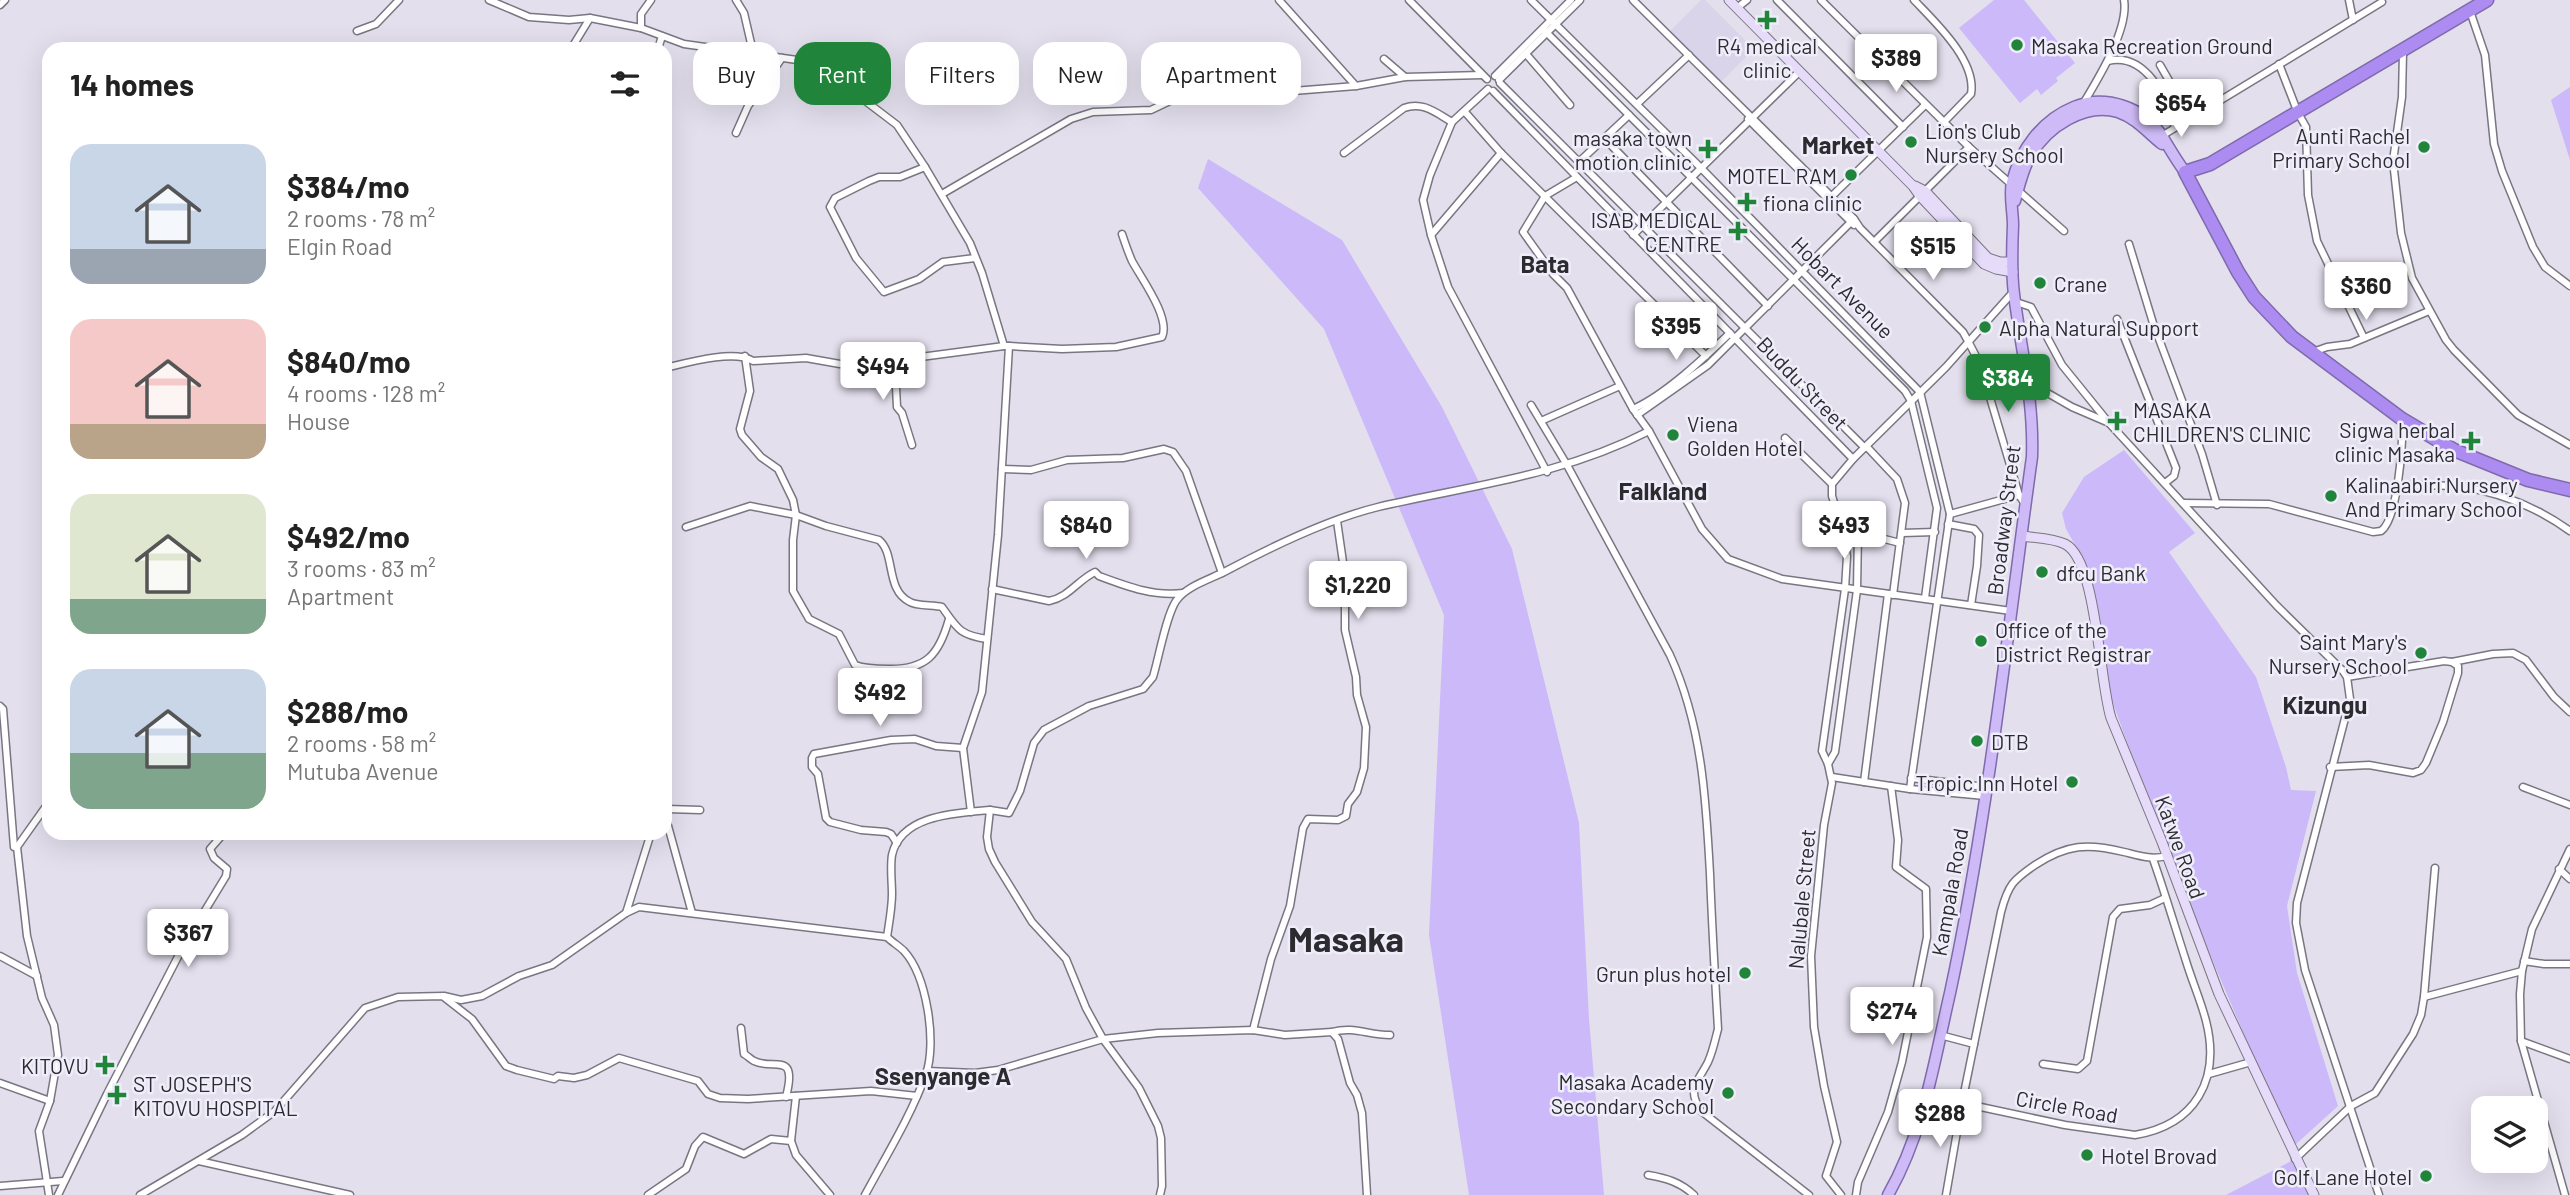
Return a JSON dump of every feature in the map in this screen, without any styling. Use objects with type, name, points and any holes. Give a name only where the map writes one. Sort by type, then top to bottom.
[{"type":"highway","points":[[2478,4],[2403,52],[2210,164],[2185,172],[2254,297],[2272,318],[2312,353],[2402,419],[2454,450],[2528,480],[2570,490]]},
{"type":"highway","points":[[2193,184],[2210,164]]},
{"type":"main road","points":[[2084,108],[2098,102],[2127,107],[2139,113],[2185,172]]},
{"type":"main road","name":"Broadway Street","points":[[1985,791],[2022,536],[2033,432],[2030,383],[2012,267],[2015,186],[2020,160],[2037,140],[2063,113],[2084,108]]},
{"type":"main road","name":"Kampala Road","points":[[1888,1195],[1923,1112],[1934,1071],[1970,901],[1985,791]]},
{"type":"street","points":[[0,5],[5,0]]},
{"type":"street","points":[[357,31],[376,24],[399,0]]},
{"type":"street","points":[[489,0],[529,17],[569,20],[590,18],[641,28],[693,45]]},
{"type":"street","points":[[641,28],[641,14],[651,0]]},
{"type":"street","points":[[736,0],[744,13],[751,42]]},
{"type":"street","points":[[1279,0],[1356,86]]},
{"type":"street","points":[[1409,0],[1485,77],[1485,84],[1490,90]]},
{"type":"street","name":"Hobart Avenue","points":[[1531,0],[1701,168],[1920,392]]},
{"type":"street","points":[[1553,23],[1571,0]]},
{"type":"street","points":[[1547,472],[1448,287],[1423,200],[1430,175],[1452,122],[1490,90],[1498,88],[1498,80],[1553,23],[1580,0]]},
{"type":"street","points":[[1633,0],[1962,332],[1980,364],[2019,495],[2026,504]]},
{"type":"street","points":[[1729,0],[1922,194],[1984,264],[1996,270],[2012,267]]},
{"type":"street","points":[[1737,8],[1747,0]]},
{"type":"street","points":[[1777,0],[1903,127]]},
{"type":"street","points":[[1821,0],[1969,147],[2064,231]]},
{"type":"street","points":[[2084,108],[2108,61],[2125,12],[2124,0]]},
{"type":"street","points":[[2349,0],[2353,20]]},
{"type":"street","points":[[1917,1],[1960,53],[1970,75],[1971,94],[1944,122]]},
{"type":"street","points":[[2159,137],[2382,2]]},
{"type":"street","points":[[2478,4],[2489,78],[2494,144],[2502,171],[2533,247],[2545,267],[2570,286]]},
{"type":"street","points":[[576,42],[590,18]]},
{"type":"street","points":[[1498,80],[1545,31]]},
{"type":"street","name":"Hobart Avenue","points":[[1545,31],[1899,384],[1911,401]]},
{"type":"street","points":[[660,42],[662,36]]},
{"type":"street","points":[[2403,52],[2402,97],[2393,160],[2396,198],[2412,278],[2454,350],[2518,415],[2570,445]]},
{"type":"street","points":[[1525,54],[1570,105]]},
{"type":"street","points":[[1637,104],[1689,55]]},
{"type":"street","points":[[736,133],[748,106],[782,58],[804,61],[826,71],[897,125],[943,194],[967,236],[982,273],[1006,346],[1002,470],[982,692],[963,748],[971,812]]},
{"type":"street","points":[[2108,61],[2120,58],[2142,68],[2170,109],[2175,127]]},
{"type":"street","points":[[1384,59],[1405,77]]},
{"type":"street","points":[[2279,64],[2306,127],[2308,195],[2316,241],[2364,338]]},
{"type":"street","points":[[2160,65],[2190,117]]},
{"type":"street","points":[[1633,234],[1799,72]]},
{"type":"street","points":[[943,194],[1059,124],[1080,115],[1151,110],[1193,90],[1207,88],[1293,92],[1356,86],[1405,77],[1485,77],[1498,80],[1897,480],[1905,503],[1902,533],[1890,594],[1864,782]]},
{"type":"street","name":"Buddu Street","points":[[1490,90],[1853,459]]},
{"type":"street","points":[[1344,152],[1404,108],[1414,104],[1422,105],[1452,122]]},
{"type":"street","points":[[1831,197],[1925,105]]},
{"type":"street","points":[[1465,113],[1501,153],[1706,356]]},
{"type":"street","points":[[1580,161],[1629,115]]},
{"type":"street","points":[[1751,119],[1853,221]]},
{"type":"street","points":[[1604,138],[1768,306]]},
{"type":"street","points":[[1874,242],[1969,147]]},
{"type":"street","points":[[1431,235],[1501,153]]},
{"type":"street","points":[[925,167],[900,177],[879,177],[833,201],[830,207],[856,258],[884,292],[919,279],[943,262],[975,258]]},
{"type":"street","points":[[1577,177],[1545,196],[1523,232],[1553,274],[1567,288],[1702,529],[1728,559],[1769,576],[2011,611]]},
{"type":"street","points":[[1635,412],[1702,370],[1853,221]]},
{"type":"street","points":[[672,367],[712,358],[746,356],[752,361],[806,358],[847,364],[904,355],[913,358],[1006,346],[1062,349],[1116,347],[1161,337],[1164,332],[1163,320],[1122,234]]},
{"type":"street","points":[[2129,244],[2152,323],[2202,454],[2217,505]]},
{"type":"street","points":[[1785,438],[1832,484],[1853,459],[1947,367],[1968,341],[2015,297],[2031,307],[2062,365],[2109,422],[2277,606],[2347,677],[2350,699],[2330,766],[2297,903],[2296,923],[2305,970],[2379,1195]]},
{"type":"street","points":[[2312,353],[2327,347],[2350,344],[2430,311]]},
{"type":"street","points":[[2117,319],[2176,468],[2174,476],[2165,483]]},
{"type":"street","points":[[1635,412],[1706,356],[1730,333]]},
{"type":"street","points":[[904,355],[896,387],[897,407],[902,413],[912,445]]},
{"type":"street","points":[[746,356],[750,383],[741,425],[742,435],[761,457],[778,469],[793,500],[796,515],[793,591],[809,619],[839,634],[855,665],[904,670],[916,667],[929,658],[943,641],[949,619]]},
{"type":"street","points":[[2030,383],[2072,407],[2109,422]]},
{"type":"street","points":[[1541,421],[1620,386]]},
{"type":"street","points":[[1910,789],[1950,510],[1920,392]]},
{"type":"street","points":[[1911,401],[1937,508],[1925,598]]},
{"type":"street","points":[[1531,405],[1567,465],[1679,675],[1702,760],[1718,1030],[1709,1060],[1693,1088],[1693,1097],[1701,1111],[1810,1195]]},
{"type":"street","points":[[2183,503],[2269,504],[2381,531],[2388,524],[2396,485],[2403,446],[2402,419]]},
{"type":"street","points":[[992,589],[1049,601],[1065,595],[1096,572],[1099,576],[1153,594],[1183,593],[1252,557],[1336,521],[1376,508],[1547,472],[1607,451],[1649,431]]},
{"type":"street","points":[[1002,470],[1031,470],[1067,460],[1124,458],[1164,449],[1173,452],[1186,471],[1222,573]]},
{"type":"street","name":"Nalubale Street","points":[[1832,484],[1832,496],[1847,556],[1845,589],[1822,751],[1832,778],[1824,825],[1811,956],[1814,1027],[1837,1142],[1826,1176],[1841,1195]]},
{"type":"street","points":[[2396,485],[2463,487],[2489,493],[2535,509],[2570,531]]},
{"type":"street","points":[[1937,508],[1950,510],[2019,495]]},
{"type":"street","points":[[686,527],[750,506],[796,515],[879,540],[885,546],[891,577],[906,600],[942,607],[949,619],[969,636],[987,639]]},
{"type":"street","points":[[1253,1030],[1271,959],[1290,906],[1303,828],[1308,818],[1338,820],[1346,816],[1348,804],[1357,792],[1364,768],[1366,727],[1345,630],[1345,576],[1336,521]]},
{"type":"street","points":[[1948,524],[1974,529],[1979,535],[1970,605]]},
{"type":"street","points":[[1842,528],[1900,543]]},
{"type":"street","points":[[1828,764],[1835,752],[1857,590],[1858,532]]},
{"type":"street","points":[[1902,533],[1935,532]]},
{"type":"street","name":"Katwe Road","points":[[2022,536],[2064,543],[2085,572],[2092,600],[2105,699],[2219,995],[2314,1195]]},
{"type":"street","points":[[887,937],[891,908],[892,856],[897,843],[921,822],[940,815],[990,810],[1009,813],[1020,791],[1034,743],[1044,730],[1088,706],[1136,692],[1149,684],[1172,609],[1183,593]]},
{"type":"street","points":[[2347,677],[2513,653],[2526,660],[2554,697],[2570,712]]},
{"type":"street","points":[[2330,766],[2381,766],[2413,773],[2421,770],[2443,722],[2459,673],[2458,666],[2452,662]]},
{"type":"street","points":[[0,706],[3,709],[2,728],[14,847],[17,847],[27,936],[43,999],[54,1024],[58,1055],[50,1101],[39,1131],[49,1195]]},
{"type":"street","points":[[897,843],[891,834],[886,832],[861,830],[830,822],[826,818],[819,778],[812,766],[812,758],[821,751],[891,740],[915,739],[936,746],[963,748]]},
{"type":"street","points":[[1832,778],[1910,789],[1985,791]]},
{"type":"street","points":[[1911,778],[1985,791]]},
{"type":"street","points":[[1857,1195],[1858,1182],[1888,1112],[1902,1062],[1927,937],[1926,889],[1896,867],[1898,840],[1891,786]]},
{"type":"street","points":[[2523,787],[2570,805]]},
{"type":"street","points":[[672,809],[700,810]]},
{"type":"street","points":[[990,810],[987,837],[995,862],[1037,928],[1066,959],[1086,1008],[1103,1039],[1139,1088],[1158,1126],[1162,1150],[1163,1186],[1160,1195]]},
{"type":"street","points":[[17,847],[42,812]]},
{"type":"street","points":[[58,1195],[184,945],[223,882],[227,869],[214,858],[210,849],[218,840]]},
{"type":"street","points":[[626,913],[649,840]]},
{"type":"street","points":[[672,840],[692,912]]},
{"type":"street","points":[[1946,1195],[1962,1103],[2007,889],[2047,858],[2073,846],[2119,851],[2153,859],[2167,856]]},
{"type":"street","points":[[2565,1195],[2521,1041],[2522,971],[2532,929],[2570,849]]},
{"type":"street","name":"Circle Road","points":[[1962,1103],[2064,1125],[2135,1135],[2147,1133],[2177,1120],[2194,1106],[2210,1074],[2207,1023],[2153,859]]},
{"type":"street","points":[[2295,1159],[2351,1106],[2375,1093],[2413,1034],[2421,1015],[2424,997],[2435,868]]},
{"type":"street","points":[[2559,869],[2570,879]]},
{"type":"street","points":[[2043,1064],[2077,1069],[2087,1061],[2113,917],[2120,909],[2150,905],[2165,898]]},
{"type":"street","points":[[140,1195],[242,1135],[275,1111],[365,1008],[398,998],[444,996],[461,1000],[482,996],[519,976],[552,965],[626,913],[639,907],[887,937],[904,951],[914,965],[924,992],[930,1031],[927,1071],[917,1096],[865,1195]]},
{"type":"street","points":[[0,956],[37,976]]},
{"type":"street","points":[[2524,961],[2570,964]]},
{"type":"street","points":[[2424,997],[2522,971]]},
{"type":"street","points":[[444,996],[472,1019],[502,1062],[517,1070],[554,1079],[558,1076],[574,1078],[587,1075],[614,1060],[627,1058],[698,1081],[708,1094],[714,1097],[748,1099],[846,1092],[917,1096]]},
{"type":"street","points":[[741,1028],[744,1054],[754,1061],[780,1063],[786,1067],[789,1083],[786,1097]]},
{"type":"street","points":[[927,1071],[975,1073],[998,1070],[1103,1039],[1174,1032],[1253,1030],[1286,1035],[1350,1028],[1373,1035],[1390,1035]]},
{"type":"street","points":[[1332,1032],[1338,1039],[1350,1083],[1362,1113],[1367,1195]]},
{"type":"street","points":[[1940,1035],[1974,1044]]},
{"type":"street","points":[[2521,1041],[2570,1059]]},
{"type":"street","points":[[2210,1074],[2251,1062]]},
{"type":"street","points":[[0,1083],[50,1101]]},
{"type":"street","points":[[905,1094],[923,1083]]},
{"type":"street","points":[[796,1096],[791,1140],[796,1155],[830,1195]]},
{"type":"street","points":[[648,1195],[686,1169],[695,1146],[704,1137],[744,1154],[771,1139],[791,1140]]},
{"type":"street","points":[[199,1161],[350,1195]]},
{"type":"street","points":[[1648,1175],[1668,1178],[1694,1195]]},
{"type":"street","points":[[0,1186],[63,1181]]},
{"type":"shaded area","points":[[1701,0],[1705,0],[1754,49],[1721,82],[1670,31]]},
{"type":"shaded area","name":"Masaka Recreation Ground","points":[[1994,0],[2024,0],[2075,63],[2041,95],[2037,89],[2020,103],[1959,28]]},
{"type":"shaded area","points":[[2570,87],[2570,160],[2551,100]]},
{"type":"shaded area","points":[[1208,159],[1342,240],[1442,407],[1512,549],[1579,823],[1589,1019],[1604,1195],[1469,1195],[1429,935],[1444,615],[1324,329],[1198,188]]},
{"type":"shaded area","points":[[2124,450],[2195,533],[2169,552],[2256,677],[2291,790],[2316,791],[2287,906],[2297,973],[2338,1106],[2295,1145],[2252,1053],[2179,882],[2143,787],[2100,667],[2089,569],[2066,529],[2062,513],[2084,477]]},
{"type":"shaded area","points":[[2295,1159],[2314,1195],[2226,1195]]},
{"type":"place","name":"R4 medical clinic","points":[[1767,20]]},
{"type":"place","name":"Masaka Recreation Ground","points":[[2017,45]]},
{"type":"place","name":"Lion's Club Nursery School","points":[[1911,142]]},
{"type":"place","name":"Aunti Rachel Primary School","points":[[2424,147]]},
{"type":"place","name":"masaka town motion clinic","points":[[1708,149]]},
{"type":"place","name":"MOTEL RAM","points":[[1851,175]]},
{"type":"place","name":"fiona clinic","points":[[1747,202]]},
{"type":"place","name":"ISAB MEDICAL CENTRE","points":[[1738,231]]},
{"type":"place","name":"Crane","points":[[2040,283]]},
{"type":"place","name":"Alpha Natural Support","points":[[1985,327]]},
{"type":"place","name":"MASAKA CHILDREN'S CLINIC","points":[[2117,421]]},
{"type":"place","name":"Viena Golden Hotel","points":[[1673,435]]},
{"type":"place","name":"Sigwa herbal clinic Masaka","points":[[2471,441]]},
{"type":"place","name":"Kalinaabiri Nursery And Primary School","points":[[2331,496]]},
{"type":"place","name":"dfcu Bank","points":[[2042,572]]},
{"type":"place","name":"Office of the District Registrar","points":[[1981,641]]},
{"type":"place","name":"Saint Mary's Nursery School","points":[[2421,653]]},
{"type":"place","name":"DTB","points":[[1977,741]]},
{"type":"place","name":"Tropic Inn Hotel","points":[[2072,782]]},
{"type":"place","name":"Grun plus hotel","points":[[1745,973]]},
{"type":"place","name":"KITOVU","points":[[105,1065]]},
{"type":"place","name":"Masaka Academy Secondary School","points":[[1728,1093]]},
{"type":"place","name":"ST JOSEPH'S KITOVU HOSPITAL","points":[[117,1095]]},
{"type":"place","name":"Hotel Brovad","points":[[2087,1155]]},
{"type":"place","name":"Golf Lane Hotel","points":[[2426,1176]]},
{"type":"district","name":"Market","points":[[1838,144]]},
{"type":"district","name":"Bata","points":[[1545,263]]},
{"type":"district","name":"Falkland","points":[[1663,490]]},
{"type":"district","name":"Kizungu","points":[[2325,704]]},
{"type":"district","name":"Masaka","points":[[1346,938]]},
{"type":"district","name":"Ssenyange A","points":[[943,1075]]}]
